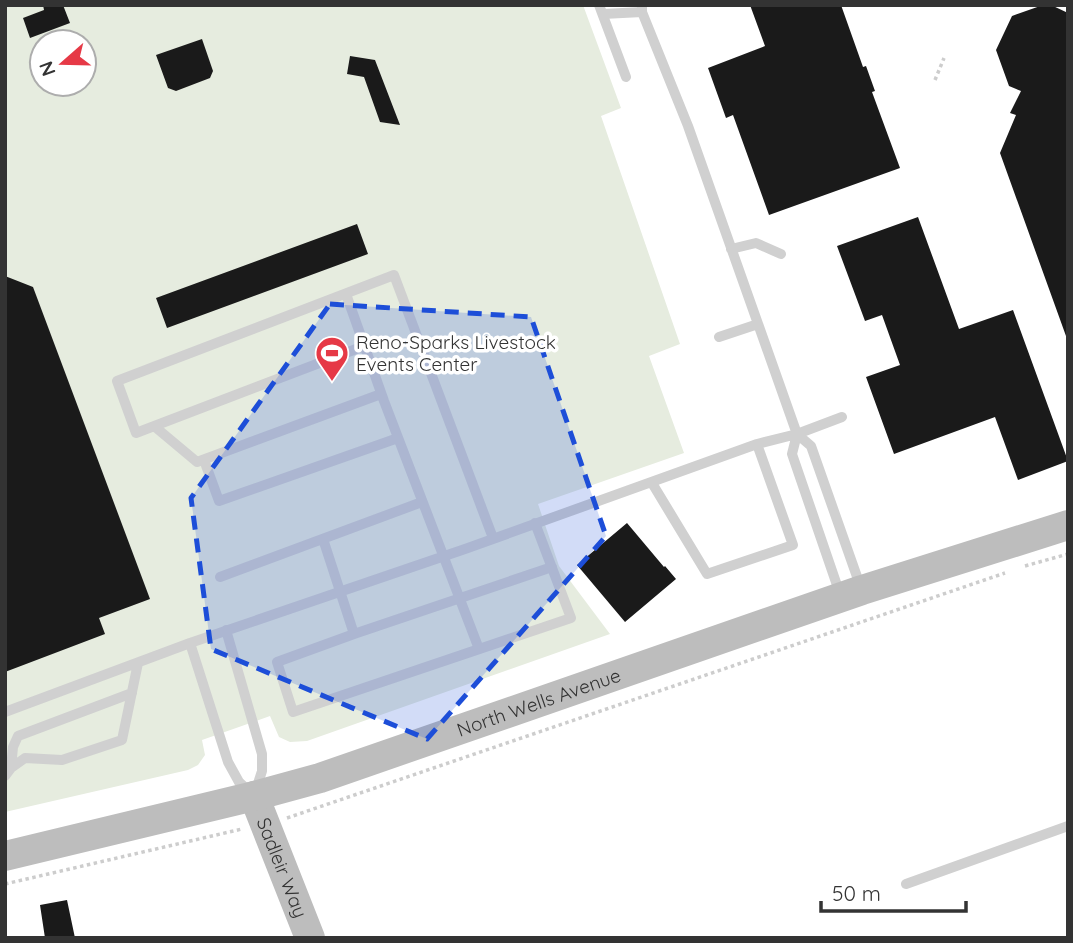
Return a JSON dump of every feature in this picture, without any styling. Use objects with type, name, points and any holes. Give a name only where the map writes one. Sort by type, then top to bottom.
[{"type":"main road","name":"North Wells Avenue","points":[[5,856],[254,796],[333,774],[852,594],[1068,526]]},
{"type":"main road","name":"Sadleir Way","points":[[254,796],[310,938]]},
{"type":"lane","points":[[626,78],[601,10],[642,8],[688,126],[797,434],[811,446],[852,594]]},
{"type":"lane","points":[[731,249],[756,243],[781,254]]},
{"type":"lane","points":[[364,346],[136,433],[117,380],[394,275],[493,538]]},
{"type":"lane","points":[[346,294],[479,649]]},
{"type":"lane","points":[[719,337],[758,324]]},
{"type":"lane","points":[[154,426],[197,462],[382,394]]},
{"type":"lane","points":[[5,712],[226,630],[757,444],[797,434],[842,417]]},
{"type":"lane","points":[[797,434],[792,454],[852,594]]},
{"type":"lane","points":[[204,460],[219,501],[398,438]]},
{"type":"lane","points":[[652,483],[708,574],[793,545],[757,444]]},
{"type":"lane","points":[[220,577],[422,502]]},
{"type":"lane","points":[[535,523],[552,567],[571,618],[293,712],[277,662],[552,567]]},
{"type":"lane","points":[[323,539],[354,634]]},
{"type":"lane","points":[[190,643],[228,762],[239,782],[254,796],[262,771],[262,754],[226,630]]},
{"type":"lane","points":[[8,772],[25,758],[62,760],[122,740],[138,663]]},
{"type":"lane","points":[[8,772],[18,736],[132,693]]},
{"type":"lane","points":[[906,884],[1068,826]]},
{"type":"path","points":[[935,80],[944,58]]},
{"type":"highlighted area","points":[[330,304],[531,317],[606,536],[427,739],[211,649],[191,498]]},
{"type":"shaded area","name":"Reno-Sparks Livestock Events Center","points":[[5,5],[583,5],[621,108],[601,116],[680,344],[649,356],[684,453],[538,504],[559,566],[610,634],[307,741],[290,742],[279,737],[270,716],[202,740],[205,755],[198,765],[188,770],[5,812]]},
{"type":"building","points":[[43,5],[63,5],[70,23],[57,28],[28,28],[28,32],[23,18],[44,10]]},
{"type":"building","points":[[750,5],[841,5],[863,67],[866,66],[875,91],[872,92],[900,168],[769,215],[733,115],[726,118],[708,68],[765,46]]},
{"type":"building","points":[[1043,5],[1051,5],[1068,13],[1068,336],[1000,153],[1016,115],[1010,113],[1021,91],[1009,86],[996,50],[1012,16]]},
{"type":"building","points":[[202,39],[213,71],[210,78],[176,91],[168,88],[156,55]]},
{"type":"building","points":[[350,56],[375,60],[400,125],[380,122],[364,77],[347,74]]},
{"type":"building","points":[[918,217],[959,329],[1013,310],[1068,461],[1018,480],[995,417],[894,454],[866,377],[900,365],[882,315],[865,321],[837,246]]},
{"type":"building","points":[[357,224],[368,254],[167,328],[156,298]]},
{"type":"building","points":[[5,276],[33,287],[150,599],[99,618],[105,634],[5,672]]},
{"type":"building","points":[[627,523],[676,579],[625,622],[577,565]]},
{"type":"building","points":[[67,900],[75,938],[45,938],[40,905]]},
{"type":"place","name":"Reno-Sparks Livestock Events Center","points":[[332,383]]}]
